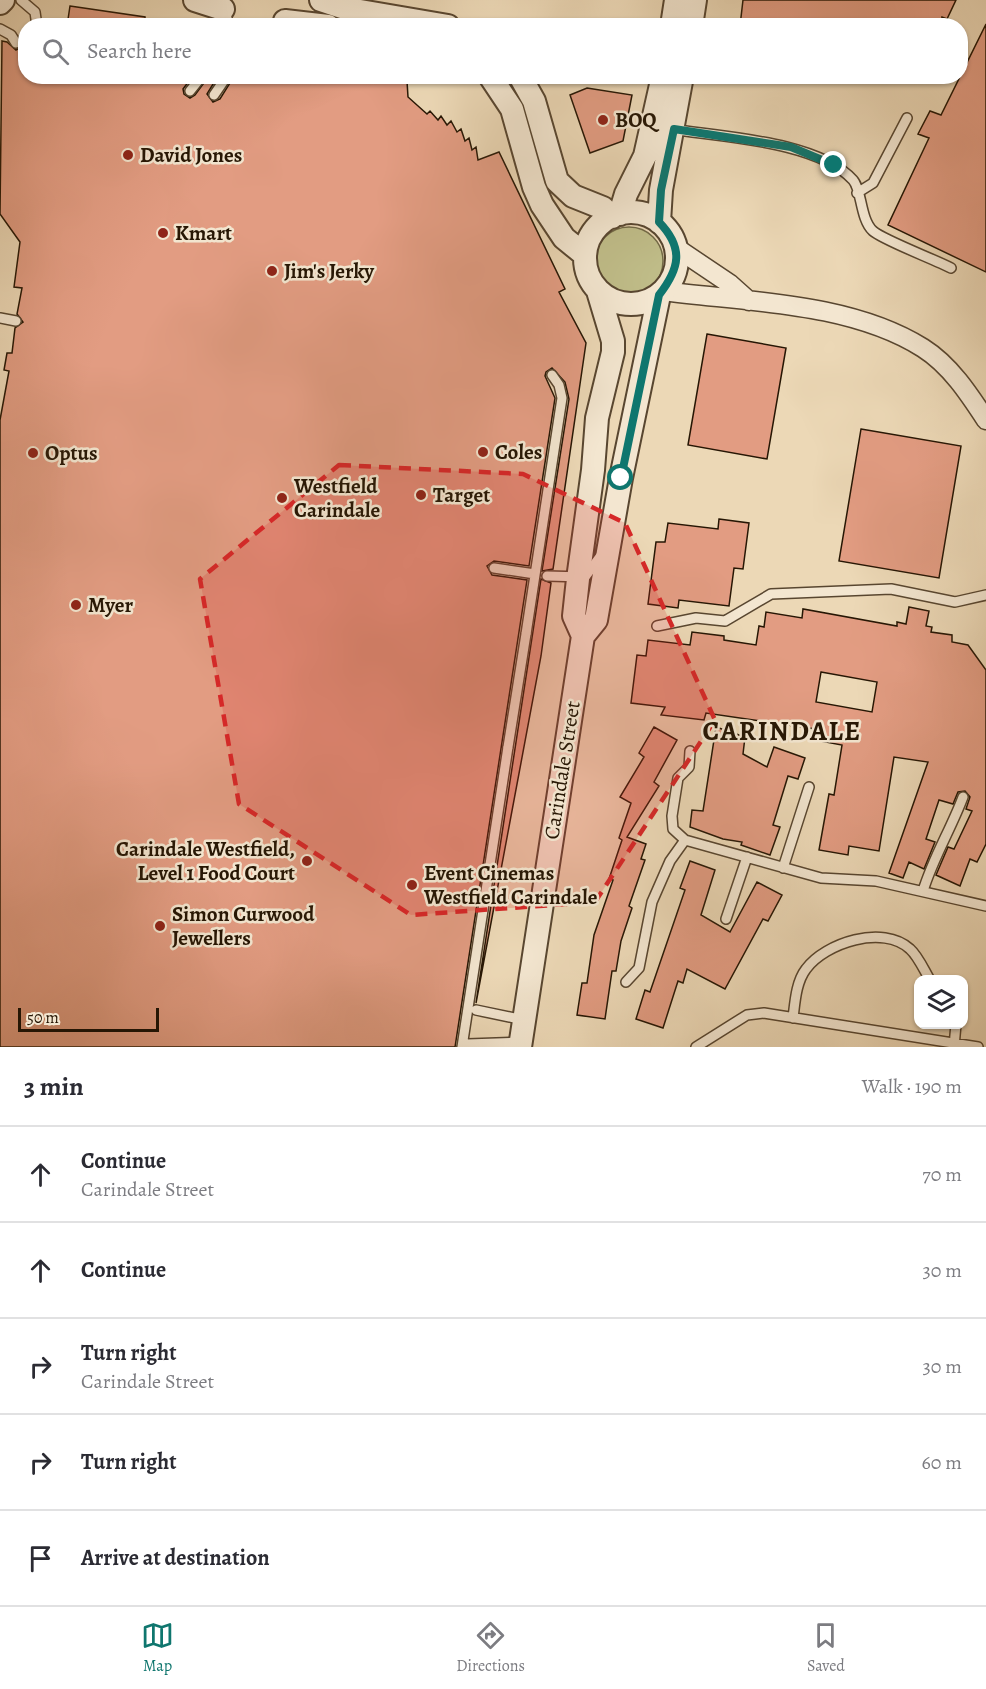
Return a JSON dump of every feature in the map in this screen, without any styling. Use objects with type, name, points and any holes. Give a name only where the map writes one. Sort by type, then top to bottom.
[{"type":"street","points":[[195,0],[226,16]]},
{"type":"street","points":[[321,0],[348,9],[401,18]]},
{"type":"street","points":[[673,18],[676,0]]},
{"type":"street","points":[[692,18],[695,0]]},
{"type":"street","points":[[495,84],[512,109],[531,177],[542,206],[564,238],[585,255]]},
{"type":"street","points":[[524,84],[534,101],[556,181],[573,196],[616,215],[634,213],[659,222],[669,233],[675,247],[675,271],[661,293]]},
{"type":"street","points":[[659,222],[663,84]]},
{"type":"street","points":[[679,84],[663,128],[616,215],[593,232],[585,255],[586,271],[598,291],[607,298],[630,304],[661,293],[749,301],[848,317],[887,329],[926,349],[965,386],[986,420]]},
{"type":"street","points":[[675,247],[730,284],[749,301]]},
{"type":"street","name":"Carindale Street","points":[[583,636],[574,616],[593,470],[597,418],[613,352],[613,341],[598,291]]},
{"type":"street","name":"Carindale Street","points":[[522,1036],[583,636],[596,620],[639,382],[661,293]]},
{"type":"lane","points":[[21,0],[35,12],[36,18]]},
{"type":"lane","points":[[0,29],[11,35],[16,43]]},
{"type":"lane","points":[[190,91],[196,84]]},
{"type":"lane","points":[[214,95],[222,84]]},
{"type":"lane","points":[[857,193],[873,183],[907,118]]},
{"type":"lane","points":[[663,128],[791,147],[834,165],[855,182],[857,193],[873,230],[951,268]]},
{"type":"lane","points":[[0,318],[16,321]]},
{"type":"lane","points":[[522,1036],[465,1046],[562,398],[559,386],[552,375]]},
{"type":"lane","points":[[547,576],[578,579],[590,573],[596,559],[608,548]]},
{"type":"lane","points":[[494,568],[535,574]]},
{"type":"lane","points":[[657,626],[696,618],[725,621],[771,594],[891,589],[955,602],[986,595]]},
{"type":"lane","points":[[690,751],[689,767],[678,778],[672,816],[673,829],[685,840],[821,878],[876,881],[986,906]]},
{"type":"lane","points":[[783,868],[809,787]]},
{"type":"lane","points":[[923,891],[933,858],[954,822],[963,797]]},
{"type":"lane","points":[[626,982],[639,968],[652,902],[670,861],[685,840]]},
{"type":"lane","points":[[726,919],[747,857]]},
{"type":"lane","points":[[793,1018],[798,983],[806,968],[841,942],[865,938],[890,939],[909,948],[927,975]]},
{"type":"lane","points":[[476,1010],[522,1036]]},
{"type":"lane","points":[[696,1047],[747,1015],[764,1013],[978,1047]]},
{"type":"lane","points":[[954,1045],[956,1029]]},
{"type":"highlighted area","points":[[339,465],[523,474],[625,523],[715,720],[595,902],[411,915],[239,804],[200,579]]},
{"type":"shaded area","points":[[629,227],[642,230],[653,237],[660,248],[663,261],[660,274],[653,285],[642,292],[629,295],[616,292],[605,285],[598,274],[595,261],[598,248],[605,237],[616,230]]},
{"type":"building","points":[[743,0],[956,0],[947,18],[741,18]]},
{"type":"building","points":[[70,6],[145,17],[145,18],[68,18]]},
{"type":"building","points":[[986,24],[986,272],[888,225],[929,138],[918,134],[930,111],[941,115],[956,84],[968,84],[968,60]]},
{"type":"building","name":"Westfield Carindale","points":[[2,41],[7,42],[16,50],[18,49],[18,84],[187,84],[183,89],[184,94],[190,98],[203,84],[213,84],[207,94],[213,102],[220,99],[229,84],[407,84],[408,97],[427,114],[430,111],[438,120],[441,116],[447,125],[451,121],[457,132],[461,129],[465,141],[469,138],[472,150],[476,147],[478,160],[499,152],[565,289],[559,292],[586,343],[553,569],[542,571],[569,399],[565,382],[552,368],[546,372],[545,376],[555,398],[529,566],[494,561],[487,566],[492,575],[527,580],[455,1047],[0,1047],[0,420],[9,371],[4,370],[7,353],[12,353],[15,328],[23,322],[17,314],[22,288],[14,287],[20,242],[0,214]]},
{"type":"building","points":[[587,88],[632,95],[623,141],[590,153],[570,95]]},
{"type":"building","points":[[707,334],[786,348],[767,459],[688,445]]},
{"type":"building","points":[[861,429],[961,446],[939,578],[839,561]]},
{"type":"building","points":[[719,519],[749,523],[743,569],[734,568],[729,606],[679,600],[678,608],[648,604],[656,542],[665,542],[668,523],[718,529]]},
{"type":"building","points":[[541,579],[551,583],[541,656],[476,1003]]},
{"type":"building","points":[[909,607],[929,611],[926,626],[932,627],[931,632],[952,635],[952,642],[968,645],[986,670],[986,844],[977,862],[970,859],[960,886],[936,875],[948,847],[954,849],[972,811],[966,809],[970,797],[965,791],[958,792],[953,804],[939,800],[926,839],[935,842],[924,869],[909,862],[903,878],[889,873],[928,762],[894,757],[879,851],[849,846],[848,855],[819,850],[829,794],[834,795],[842,745],[820,741],[822,730],[706,713],[704,720],[661,715],[665,707],[631,703],[637,655],[646,656],[648,640],[690,645],[692,632],[724,636],[724,640],[756,645],[759,626],[764,627],[766,612],[802,618],[803,609],[897,626],[897,622],[906,624]],"holes":[[[821,672],[877,682],[872,712],[816,702]]]},
{"type":"building","points":[[654,727],[677,740],[654,782],[659,786],[627,837],[646,844],[641,859],[645,860],[629,906],[632,908],[621,941],[616,971],[612,971],[605,1019],[577,1015],[582,983],[587,983],[594,935],[613,880],[609,879],[631,803],[620,797],[644,757],[639,753]]},
{"type":"building","points":[[716,727],[745,737],[743,754],[767,767],[774,747],[805,758],[798,779],[788,776],[773,825],[780,827],[770,855],[741,845],[742,842],[723,839],[690,827],[692,810],[703,811]]},
{"type":"building","points":[[690,861],[715,870],[701,915],[730,932],[757,882],[782,895],[768,921],[763,919],[725,989],[687,969],[683,983],[678,981],[663,1028],[636,1019],[645,990],[650,992],[685,890],[680,888]]},
{"type":"place","name":"BOQ","points":[[603,120]]},
{"type":"place","name":"David Jones","points":[[128,155]]},
{"type":"place","name":"Kmart","points":[[163,233]]},
{"type":"place","name":"Jim's Jerky","points":[[272,271]]},
{"type":"place","name":"Coles","points":[[483,452]]},
{"type":"place","name":"Optus","points":[[33,453]]},
{"type":"place","name":"Target","points":[[421,495]]},
{"type":"place","name":"Westfield Carindale","points":[[282,498]]},
{"type":"place","name":"Myer","points":[[76,605]]},
{"type":"place","name":"Carindale Westfield, Level 1 Food Court","points":[[307,861]]},
{"type":"place","name":"Event Cinemas Westfield Carindale","points":[[412,885]]},
{"type":"place","name":"Simon Curwood Jewellers","points":[[160,926]]},
{"type":"district","name":"CARINDALE","points":[[782,731]]},
{"type":"route","points":[[621,478],[639,382],[656,319],[659,295],[670,282],[675,271],[675,247],[669,233],[659,222],[661,190],[674,129],[791,147],[834,165]]}]
